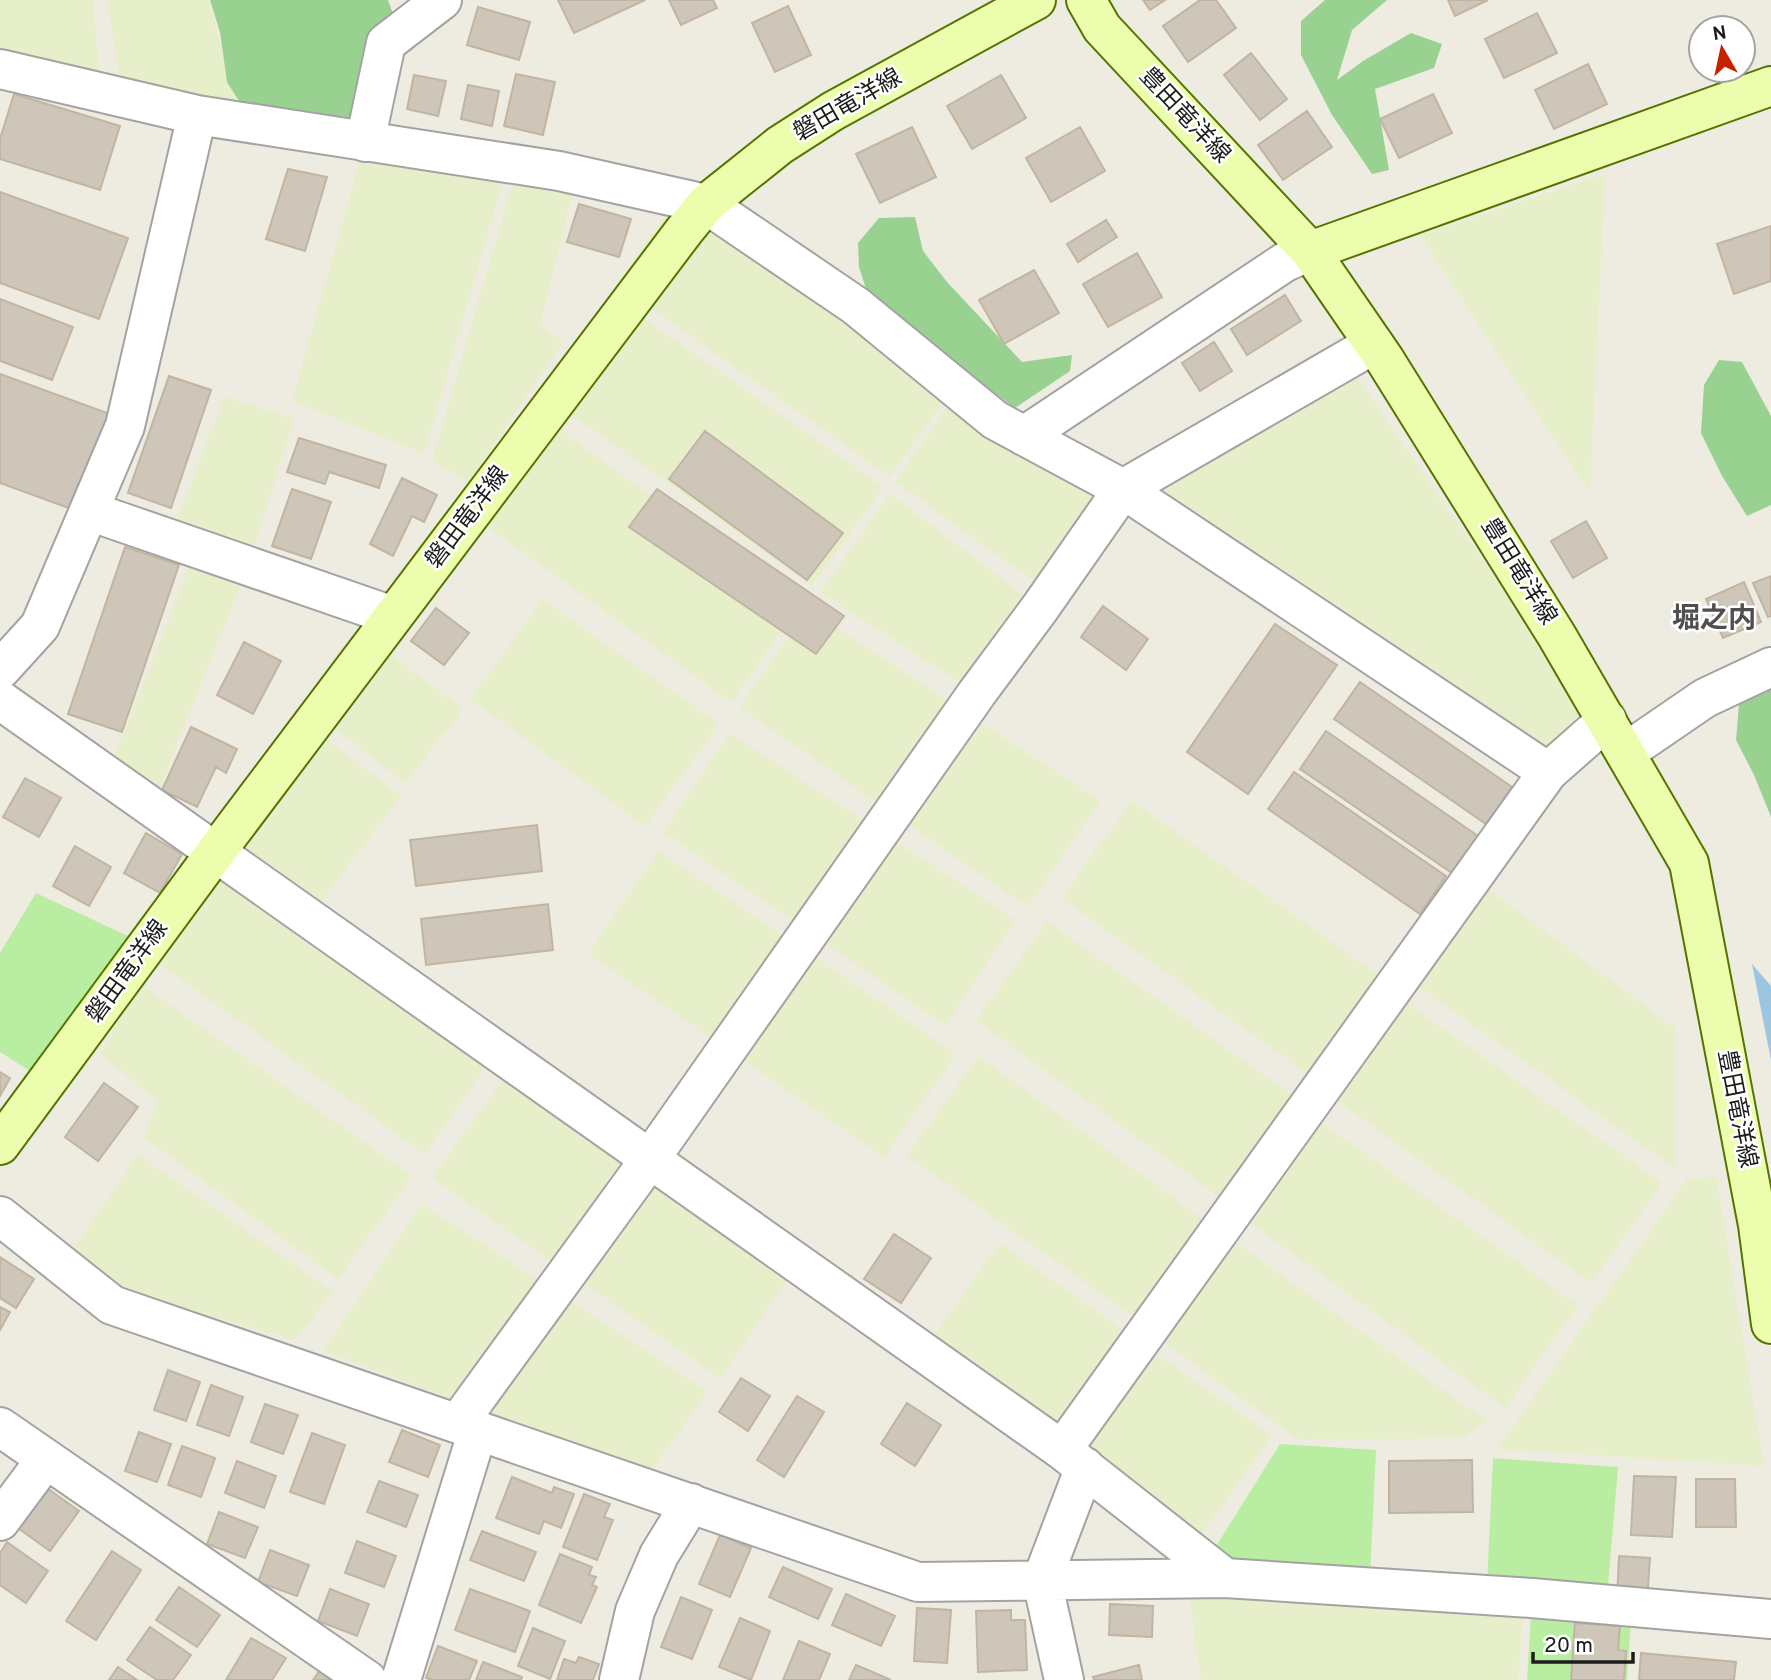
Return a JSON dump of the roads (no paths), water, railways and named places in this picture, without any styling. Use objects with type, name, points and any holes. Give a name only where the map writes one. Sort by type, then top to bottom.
[{"type":"main road","name":"磐田竜洋線","points":[[0,1145],[215,853],[706,204],[780,145],[833,111],[1036,0]]},
{"type":"main road","name":"豊田竜洋線","points":[[1086,0],[1102,28],[1310,251],[1374,344],[1557,636],[1689,863],[1764,1226],[1771,1324]]},
{"type":"main road","points":[[1310,251],[1771,86]]},
{"type":"street","points":[[365,142],[386,43],[442,0]]},
{"type":"street","points":[[0,69],[197,115],[559,171],[706,204],[856,306],[995,420],[1123,489],[1548,772]]},
{"type":"street","points":[[0,670],[40,626],[125,426],[197,115]]},
{"type":"street","points":[[1024,436],[1273,270],[1310,251]]},
{"type":"street","points":[[401,1680],[468,1427],[650,1159],[1123,489],[1374,344]]},
{"type":"street","points":[[89,511],[393,616]]},
{"type":"street","points":[[1064,1680],[1042,1580],[1074,1459],[1548,772],[1616,736],[1771,667]]},
{"type":"street","points":[[0,700],[1074,1459],[1225,1578]]},
{"type":"street","points":[[0,1216],[112,1305],[918,1582],[1225,1578],[1532,1598],[1771,1619]]},
{"type":"street","points":[[0,1427],[367,1680]]},
{"type":"street","points":[[0,1521],[46,1459]]},
{"type":"street","points":[[624,1678],[635,1611],[659,1555],[691,1503]]},
{"type":"water","points":[[1752,964],[1771,986],[1771,1060]]},
{"type":"district","name":"堀之内","points":[[1714,620]]}]
